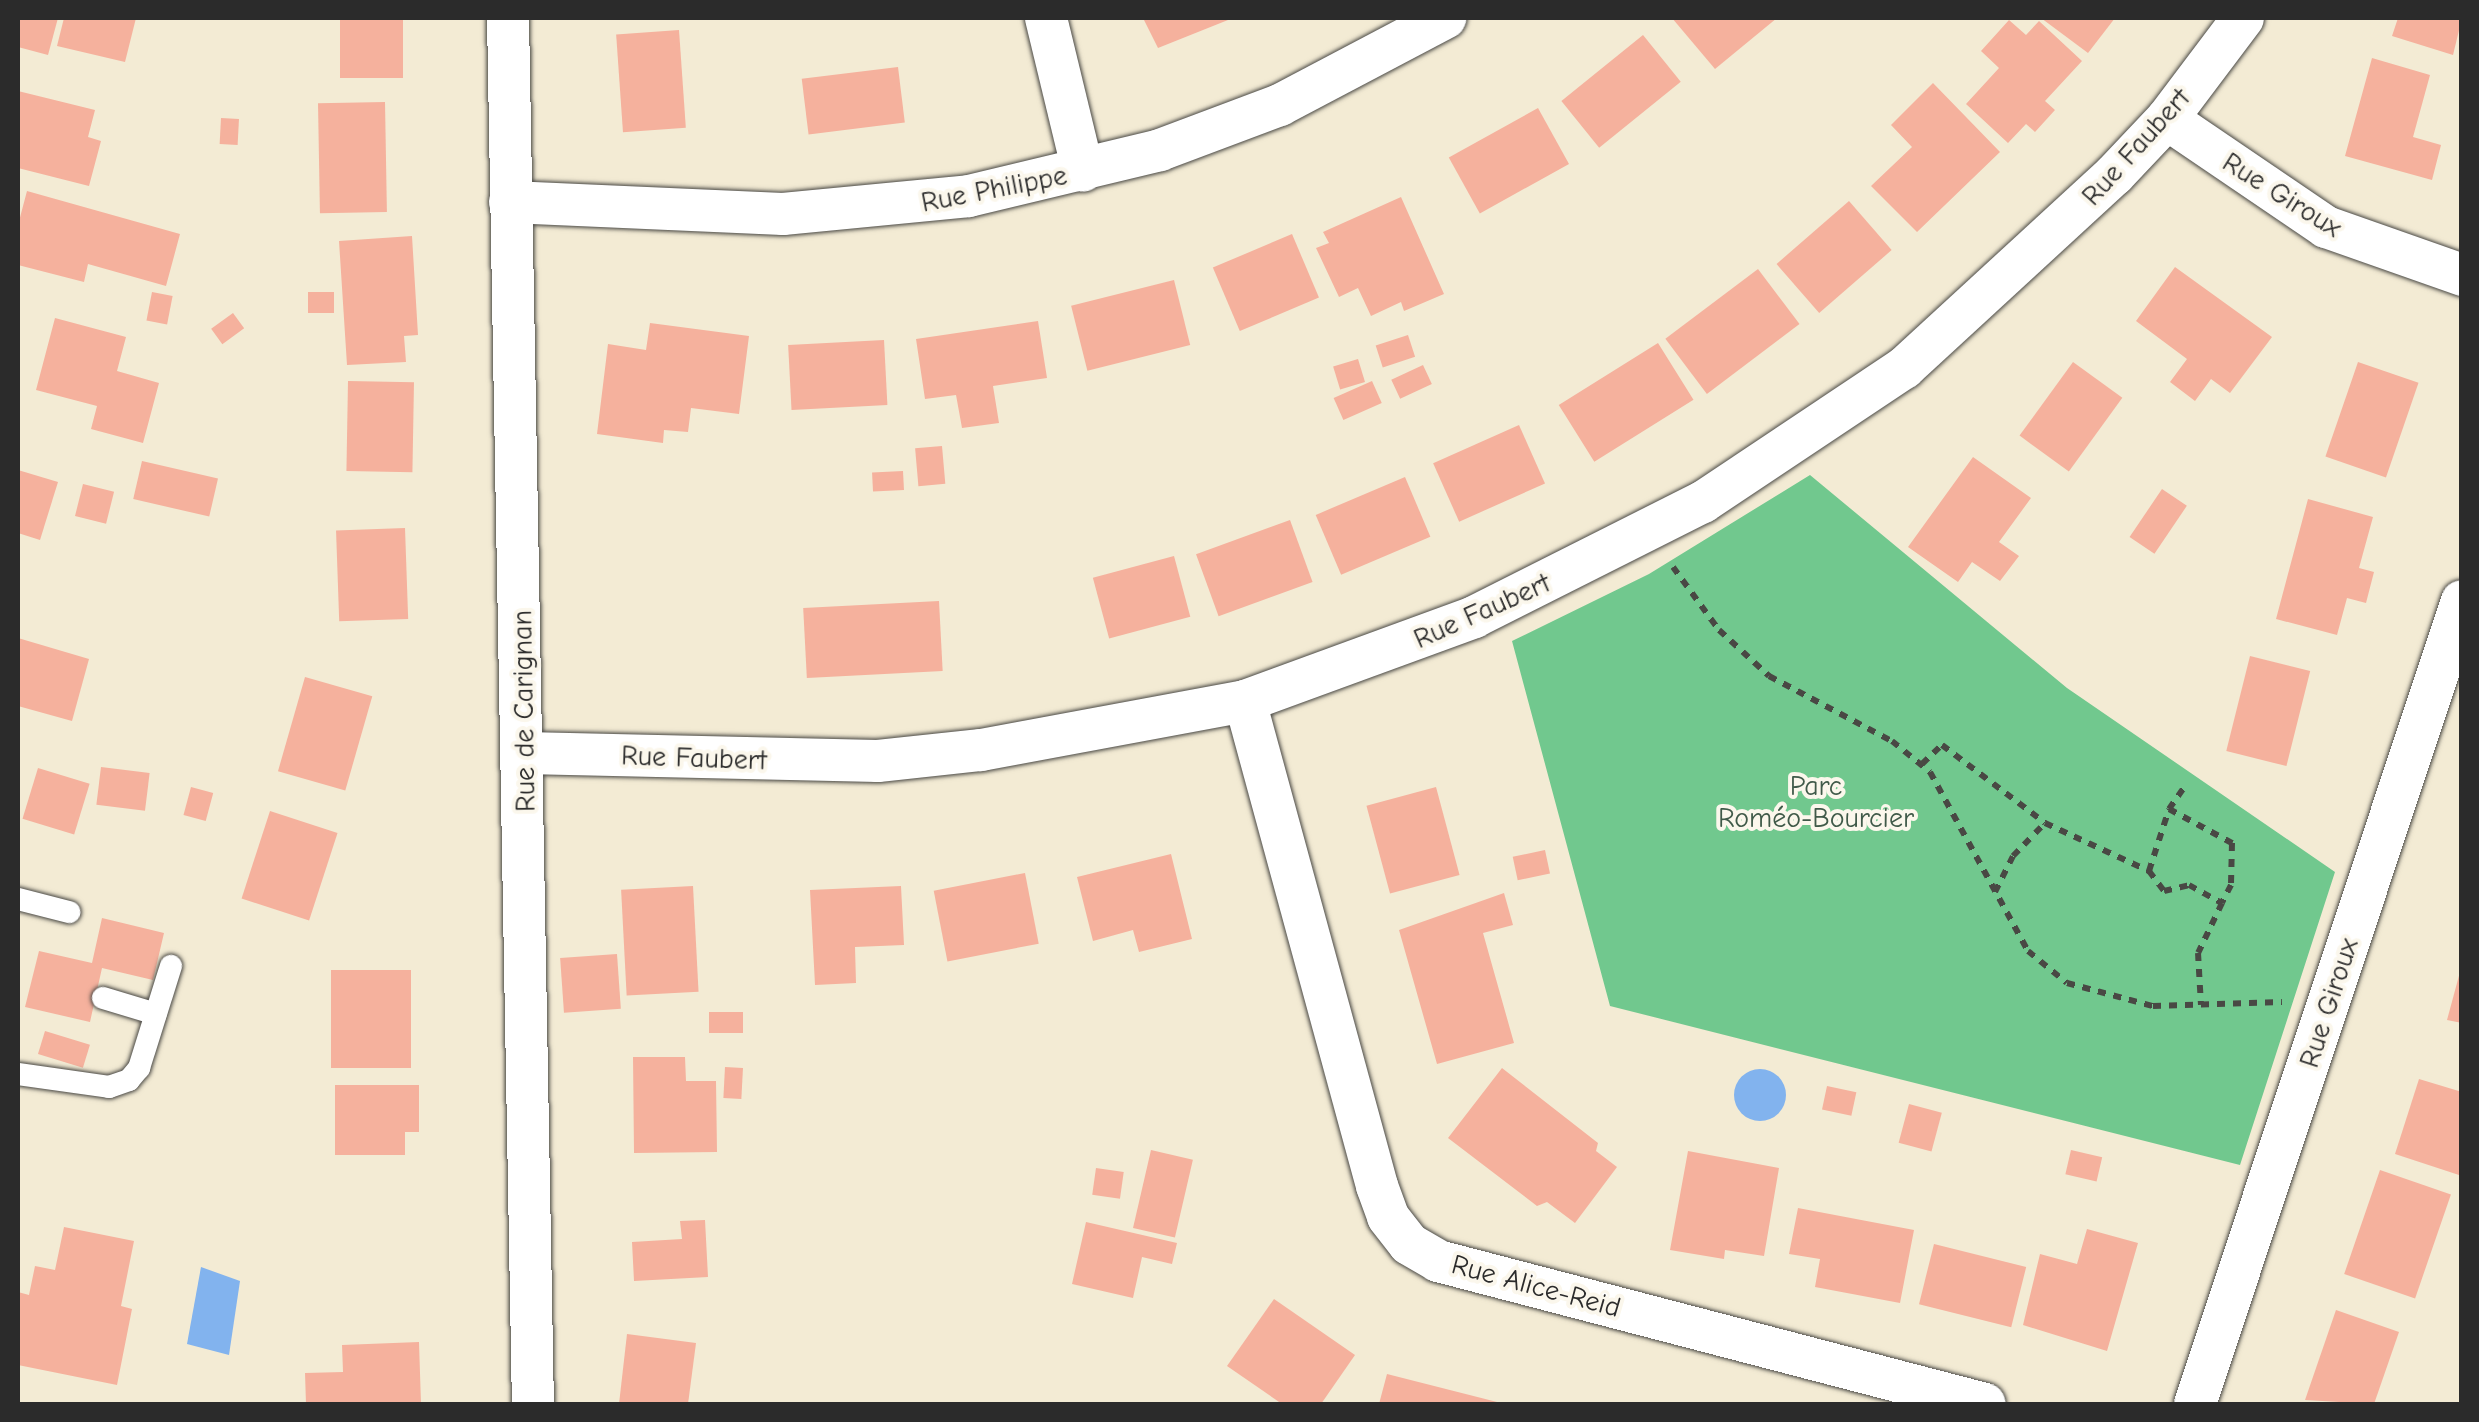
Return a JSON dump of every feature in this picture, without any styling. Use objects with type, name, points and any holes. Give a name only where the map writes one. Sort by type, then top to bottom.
[{"type":"street","name":"Rue de Carignan","points":[[508,18],[526,753],[532,1404]]},
{"type":"street","points":[[1046,18],[1082,171]]},
{"type":"street","name":"Rue Philippe","points":[[510,202],[834,212],[918,205],[1082,171],[1280,105],[1445,18]]},
{"type":"street","name":"Rue Faubert","points":[[526,753],[878,761],[1117,728],[1245,701],[1474,617],[1653,530],[1761,468],[1962,320],[2167,119],[2244,18]]},
{"type":"street","name":"Rue Giroux","points":[[2167,119],[2326,226],[2462,275]]},
{"type":"street","name":"Rue Giroux","points":[[2195,1404],[2462,601]]},
{"type":"street","name":"Rue Alice-Reid","points":[[1245,701],[1377,1186],[1388,1218],[1409,1244],[1438,1260],[1985,1404]]},
{"type":"lane","points":[[18,899],[69,912]]},
{"type":"lane","points":[[18,1074],[109,1086],[129,1080],[171,966]]},
{"type":"lane","points":[[104,998],[156,1014]]},
{"type":"path","points":[[1670,562],[1719,630],[1769,676],[1892,741],[1922,764],[2028,951],[2067,984],[2123,1002],[2292,1002]]},
{"type":"path","points":[[1922,764],[1942,745],[2044,823],[2149,871],[2164,891],[2189,885],[2222,904]]},
{"type":"path","points":[[2149,871],[2169,809],[2184,786]]},
{"type":"path","points":[[2169,809],[2232,843],[2231,885],[2198,952],[2201,1004]]},
{"type":"path","points":[[1995,892],[2013,856],[2044,823]]},
{"type":"green space","name":"Parc Roméo-Bourcier","points":[[1810,475],[2067,688],[2335,872],[2240,1165],[1610,1006],[1512,641],[1649,574]]},
{"type":"water","points":[[1760,1069],[1778,1077],[1786,1095],[1778,1113],[1760,1121],[1742,1113],[1734,1095],[1742,1077]]},
{"type":"water","points":[[201,1267],[240,1281],[229,1355],[187,1344]]},
{"type":"building","points":[[18,18],[58,18],[48,55],[18,47]]},
{"type":"building","points":[[64,18],[136,18],[125,62],[57,46]]},
{"type":"building","points":[[340,18],[403,18],[403,78],[340,78]]},
{"type":"building","points":[[1143,18],[1233,18],[1158,48]]},
{"type":"building","points":[[1672,18],[1777,18],[1715,69]]},
{"type":"building","points":[[2041,18],[2115,18],[2088,53]]},
{"type":"building","points":[[2398,18],[2462,18],[2453,55],[2392,36]]},
{"type":"building","points":[[2009,20],[2026,35],[2039,21],[2082,61],[2045,101],[2055,110],[2035,132],[2026,124],[2008,143],[1966,104],[1999,68],[1981,51]]},
{"type":"building","points":[[679,30],[686,128],[623,132],[616,34]]},
{"type":"building","points":[[1643,35],[1681,82],[1599,148],[1561,101]]},
{"type":"building","points":[[2372,58],[2430,75],[2413,137],[2441,145],[2432,180],[2345,156]]},
{"type":"building","points":[[898,67],[905,123],[809,134],[802,79]]},
{"type":"building","points":[[1933,83],[2000,152],[1917,232],[1871,186],[1912,147],[1891,125]]},
{"type":"building","points":[[18,91],[95,110],[88,137],[101,141],[89,186],[18,168]]},
{"type":"building","points":[[385,102],[387,212],[320,213],[318,103]]},
{"type":"building","points":[[1538,108],[1569,164],[1480,213],[1449,157]]},
{"type":"building","points":[[221,118],[239,119],[238,145],[220,144]]},
{"type":"building","points":[[27,191],[180,234],[166,286],[88,264],[84,282],[18,265],[18,225]]},
{"type":"building","points":[[1401,197],[1444,294],[1404,311],[1401,302],[1371,316],[1358,288],[1339,297],[1316,248],[1329,243],[1323,232]]},
{"type":"building","points":[[1849,201],[1892,250],[1819,313],[1777,264]]},
{"type":"building","points":[[1292,234],[1319,298],[1240,331],[1213,268]]},
{"type":"building","points":[[412,236],[418,335],[404,336],[406,362],[347,365],[339,241]]},
{"type":"building","points":[[2175,267],[2272,337],[2230,393],[2211,379],[2195,401],[2170,382],[2187,359],[2136,321]]},
{"type":"building","points":[[1758,269],[1800,324],[1707,394],[1665,339]]},
{"type":"building","points":[[1174,280],[1190,345],[1087,371],[1071,306]]},
{"type":"building","points":[[152,292],[173,296],[167,324],[146,320]]},
{"type":"building","points":[[308,292],[334,292],[334,313],[308,313]]},
{"type":"building","points":[[233,313],[244,328],[222,344],[211,329]]},
{"type":"building","points":[[55,318],[126,337],[117,371],[159,383],[143,443],[91,429],[97,406],[36,390]]},
{"type":"building","points":[[1038,321],[1047,378],[993,386],[999,423],[962,428],[956,395],[925,399],[916,339]]},
{"type":"building","points":[[650,323],[749,336],[739,414],[691,408],[688,432],[664,430],[663,443],[597,434],[608,344],[646,350]]},
{"type":"building","points":[[1408,335],[1415,357],[1383,367],[1376,346]]},
{"type":"building","points":[[884,340],[887,405],[792,410],[788,345]]},
{"type":"building","points":[[1658,343],[1694,400],[1594,462],[1559,405]]},
{"type":"building","points":[[1358,359],[1365,382],[1340,390],[1333,367]]},
{"type":"building","points":[[2073,362],[2122,398],[2069,471],[2020,436]]},
{"type":"building","points":[[2358,362],[2419,383],[2386,477],[2325,457]]},
{"type":"building","points":[[1423,365],[1432,384],[1400,399],[1391,380]]},
{"type":"building","points":[[348,381],[414,382],[412,472],[346,471]]},
{"type":"building","points":[[1372,381],[1382,403],[1343,420],[1334,398]]},
{"type":"building","points":[[1519,425],[1545,483],[1459,522],[1433,463]]},
{"type":"building","points":[[942,446],[945,484],[918,486],[915,448]]},
{"type":"building","points":[[1973,457],[2031,498],[1999,542],[2019,556],[2000,581],[1972,562],[1958,582],[1908,547]]},
{"type":"building","points":[[142,461],[218,479],[209,517],[133,499]]},
{"type":"building","points":[[18,470],[58,482],[40,540],[18,533]]},
{"type":"building","points":[[903,471],[904,490],[873,492],[872,473]]},
{"type":"building","points":[[1405,477],[1430,537],[1341,575],[1316,515]]},
{"type":"building","points":[[83,484],[114,492],[106,524],[75,516]]},
{"type":"building","points":[[2162,489],[2187,506],[2154,554],[2130,537]]},
{"type":"building","points":[[2308,499],[2373,517],[2359,568],[2374,572],[2366,603],[2347,598],[2337,635],[2276,619]]},
{"type":"building","points":[[1290,520],[1313,582],[1219,616],[1196,554]]},
{"type":"building","points":[[405,528],[408,619],[339,621],[336,530]]},
{"type":"building","points":[[1174,556],[1190,617],[1109,639],[1093,578]]},
{"type":"building","points":[[939,601],[943,671],[807,678],[803,608]]},
{"type":"building","points":[[18,638],[89,659],[72,721],[18,706]]},
{"type":"building","points":[[2250,656],[2310,671],[2286,766],[2226,751]]},
{"type":"building","points":[[305,677],[372,696],[345,790],[278,771]]},
{"type":"building","points":[[101,767],[150,773],[145,811],[96,805]]},
{"type":"building","points":[[38,768],[90,784],[74,834],[23,819]]},
{"type":"building","points":[[191,787],[213,793],[206,821],[183,815]]},
{"type":"building","points":[[1436,787],[1460,875],[1390,894],[1366,806]]},
{"type":"building","points":[[270,811],[338,833],[309,920],[242,898]]},
{"type":"building","points":[[1545,850],[1550,873],[1518,880],[1513,857]]},
{"type":"building","points":[[1171,854],[1192,939],[1139,952],[1133,930],[1093,941],[1077,877]]},
{"type":"building","points":[[1025,873],[1039,944],[947,961],[934,891]]},
{"type":"building","points":[[693,886],[699,992],[627,996],[621,890]]},
{"type":"building","points":[[901,886],[904,945],[855,947],[856,983],[815,985],[810,890]]},
{"type":"building","points":[[1504,893],[1513,925],[1483,933],[1514,1043],[1437,1064],[1399,930]]},
{"type":"building","points":[[102,918],[164,933],[153,980],[102,968],[90,1022],[25,1007],[39,951],[92,963]]},
{"type":"building","points":[[617,954],[621,1009],[564,1013],[560,958]]},
{"type":"building","points":[[331,970],[411,970],[411,1068],[331,1068]]},
{"type":"building","points":[[2462,972],[2462,1023],[2447,1020]]},
{"type":"building","points":[[709,1012],[743,1012],[743,1033],[709,1033]]},
{"type":"building","points":[[45,1031],[90,1045],[83,1068],[38,1054]]},
{"type":"building","points":[[633,1057],[685,1057],[686,1081],[716,1081],[717,1152],[634,1153]]},
{"type":"building","points":[[725,1067],[743,1068],[741,1099],[723,1098]]},
{"type":"building","points":[[1502,1068],[1598,1143],[1596,1151],[1617,1167],[1575,1223],[1547,1202],[1537,1206],[1448,1138]]},
{"type":"building","points":[[2419,1079],[2462,1092],[2459,1175],[2395,1154]]},
{"type":"building","points":[[335,1085],[419,1085],[419,1132],[405,1132],[405,1155],[335,1155]]},
{"type":"building","points":[[1827,1086],[1856,1092],[1851,1116],[1822,1109]]},
{"type":"building","points":[[1909,1104],[1942,1113],[1931,1151],[1899,1143]]},
{"type":"building","points":[[1151,1150],[1193,1160],[1175,1238],[1133,1228]]},
{"type":"building","points":[[2071,1150],[2102,1157],[2097,1182],[2065,1174]]},
{"type":"building","points":[[1688,1151],[1779,1168],[1764,1256],[1725,1250],[1724,1259],[1670,1250]]},
{"type":"building","points":[[1096,1168],[1124,1172],[1120,1199],[1092,1195]]},
{"type":"building","points":[[2380,1170],[2451,1194],[2415,1298],[2344,1274]]},
{"type":"building","points":[[1798,1208],[1914,1230],[1900,1303],[1815,1287],[1820,1259],[1789,1254]]},
{"type":"building","points":[[705,1220],[708,1277],[634,1281],[632,1242],[682,1239],[680,1221]]},
{"type":"building","points":[[1086,1222],[1177,1243],[1172,1264],[1142,1257],[1133,1298],[1072,1284]]},
{"type":"building","points":[[64,1227],[134,1241],[121,1306],[132,1309],[117,1385],[18,1365],[18,1292],[29,1295],[35,1266],[55,1270]]},
{"type":"building","points":[[2087,1229],[2138,1243],[2107,1351],[2023,1325],[2040,1254],[2077,1264]]},
{"type":"building","points":[[1934,1244],[2026,1267],[2011,1327],[1919,1304]]},
{"type":"building","points":[[1274,1299],[1355,1355],[1321,1404],[1282,1404],[1227,1366]]},
{"type":"building","points":[[2336,1310],[2399,1332],[2374,1404],[2305,1400]]},
{"type":"building","points":[[627,1334],[696,1343],[688,1404],[619,1404]]},
{"type":"building","points":[[419,1342],[421,1404],[306,1404],[305,1373],[343,1372],[342,1345]]},
{"type":"building","points":[[1387,1374],[1501,1403],[1501,1404],[1379,1404]]}]
